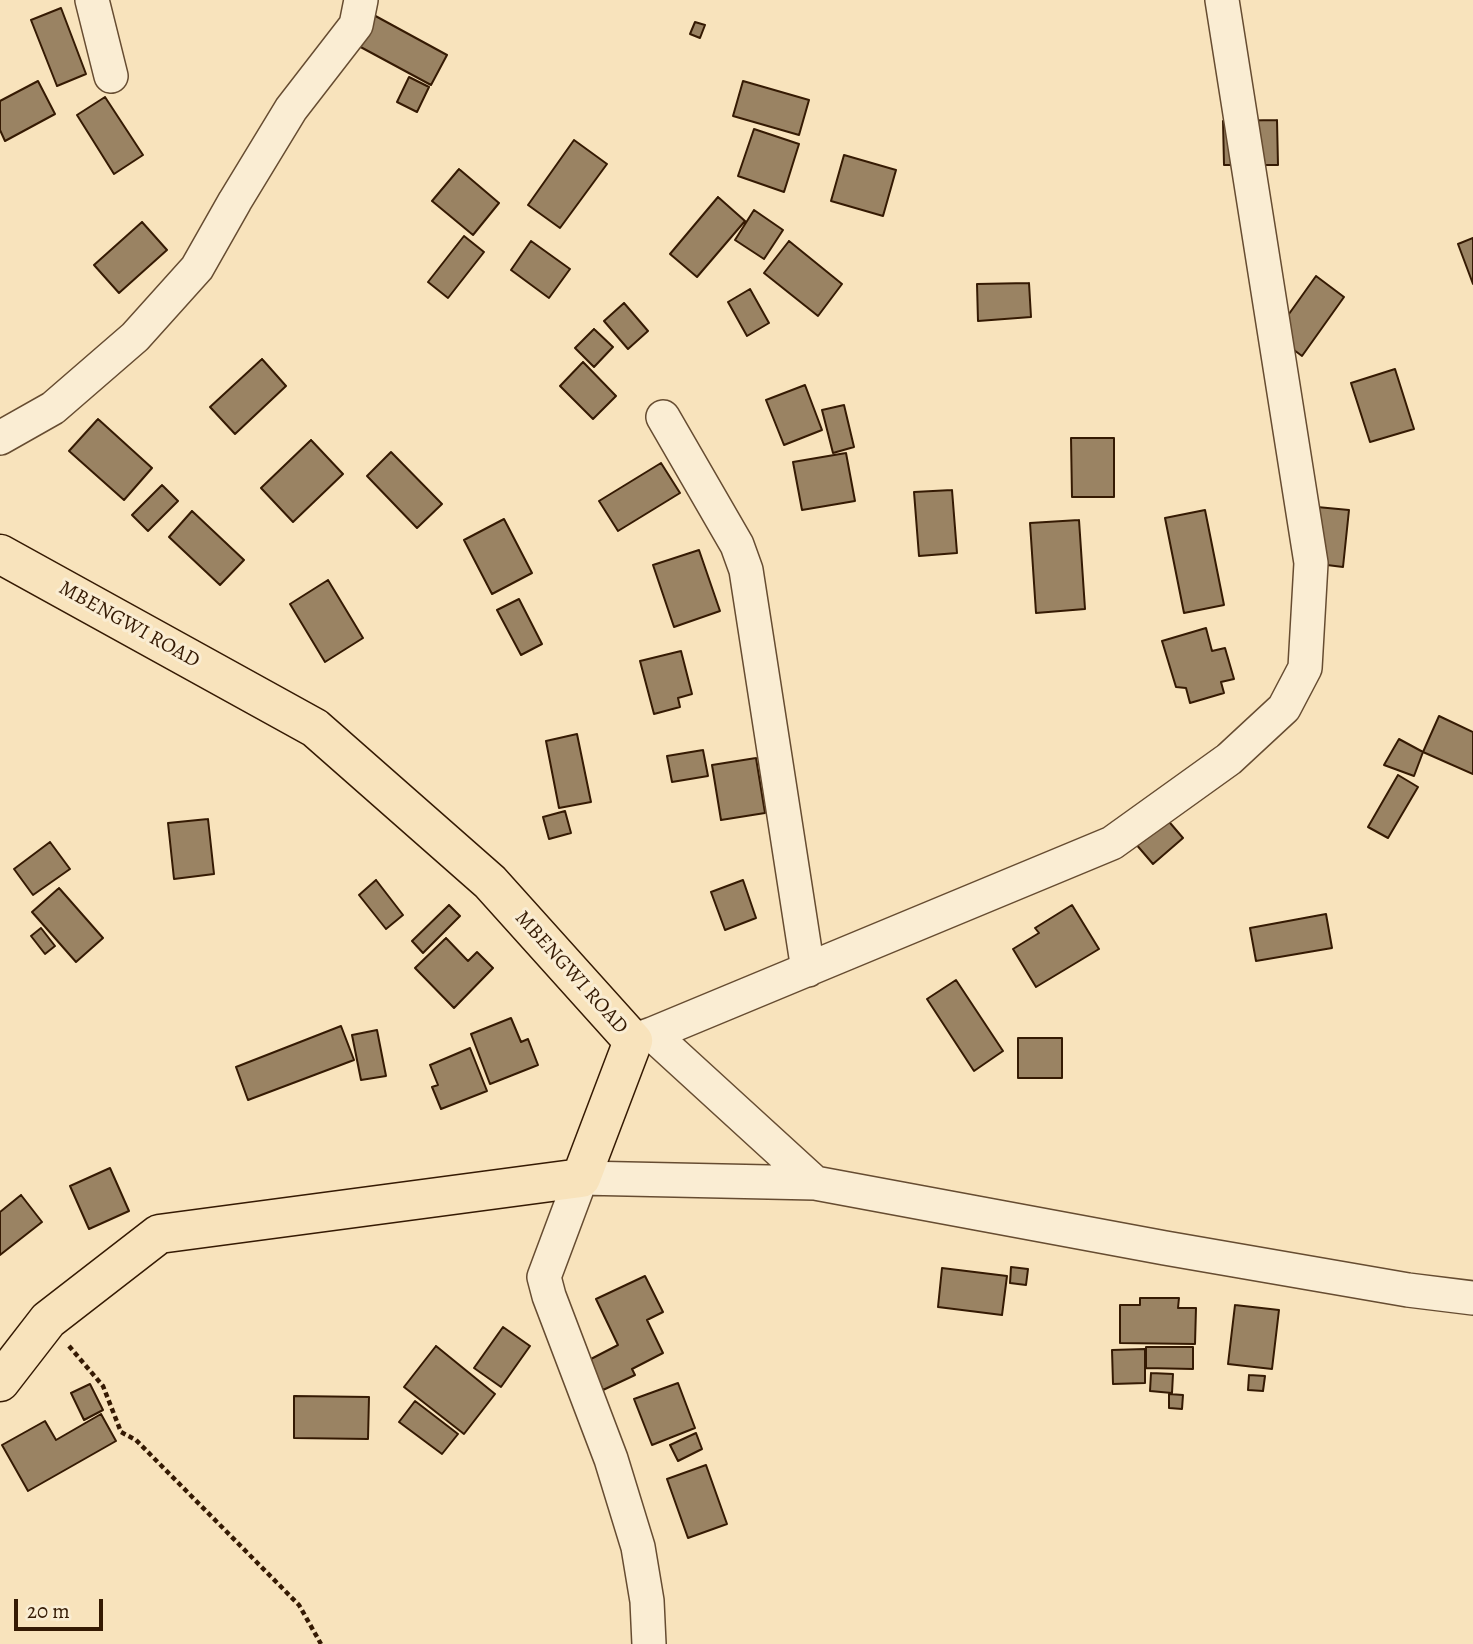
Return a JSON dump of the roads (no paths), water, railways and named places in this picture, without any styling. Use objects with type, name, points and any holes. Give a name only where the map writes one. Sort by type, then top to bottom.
[{"type":"main road","name":"MBENGWI ROAD","points":[[0,554],[315,728],[489,882],[642,1037],[581,1178]]},
{"type":"main road","points":[[0,1382],[48,1320],[159,1234],[581,1178]]},
{"type":"street","points":[[92,0],[111,76]]},
{"type":"street","points":[[0,438],[53,408],[135,337],[197,268],[291,109],[356,25],[361,0]]},
{"type":"street","points":[[815,1182],[642,1037],[1111,843],[1229,759],[1283,708],[1305,668],[1310,551],[1222,0]]},
{"type":"street","points":[[663,416],[737,545],[747,570],[808,970]]},
{"type":"street","points":[[649,1644],[647,1601],[638,1547],[611,1459],[544,1277],[581,1178],[815,1182],[1165,1248],[1408,1290],[1473,1298]]}]
